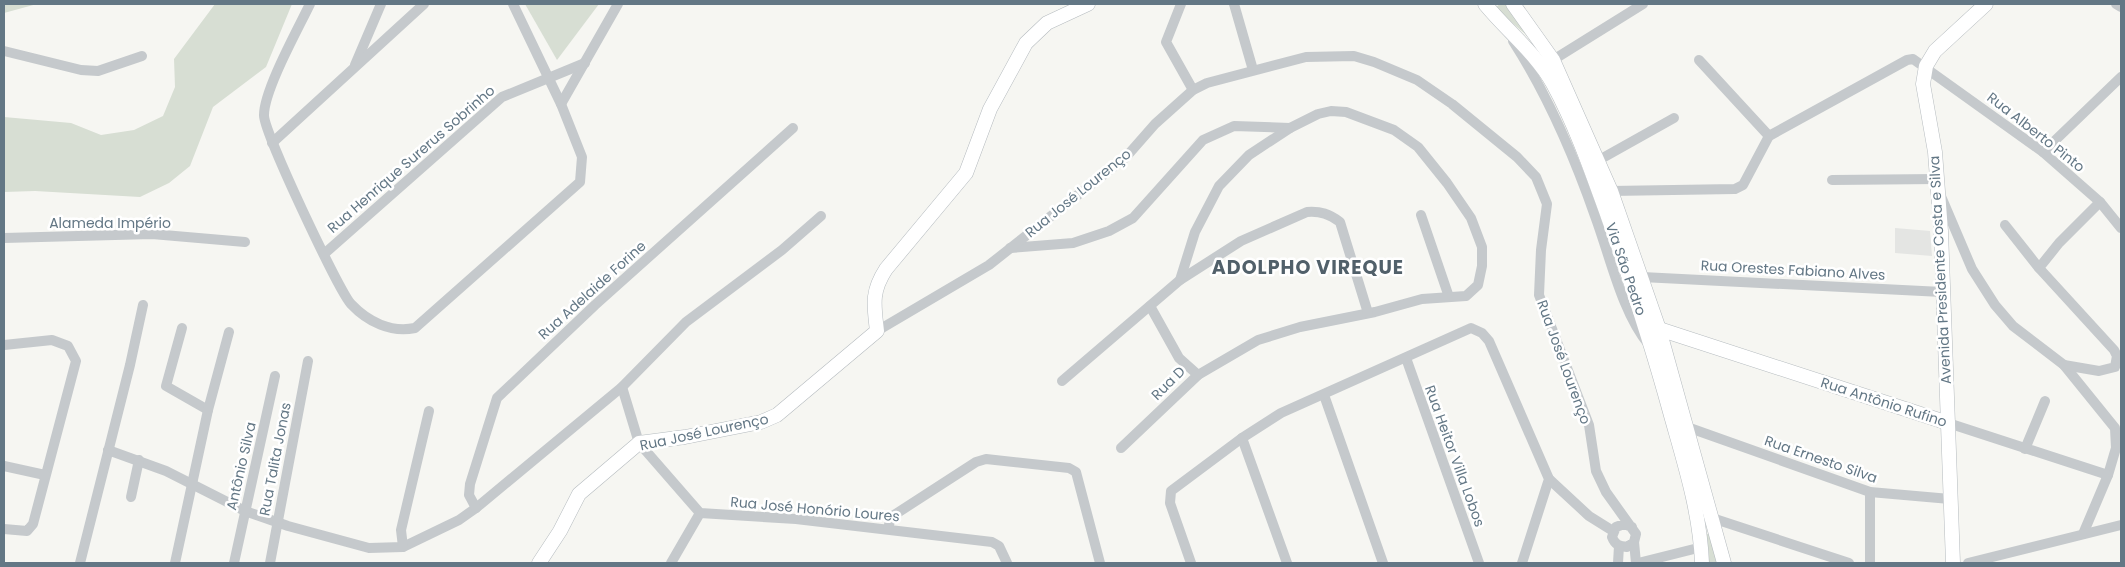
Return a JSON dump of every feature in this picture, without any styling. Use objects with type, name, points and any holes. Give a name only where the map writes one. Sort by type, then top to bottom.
[{"type":"main road","points":[[877,331],[874,298],[876,284],[886,269],[966,173],[990,109],[1026,43],[1047,23],[1088,4]]},
{"type":"main road","name":"Via São Pedro","points":[[1485,4],[1504,27],[1534,55],[1553,84],[1600,194],[1652,350],[1697,511],[1702,547],[1702,563]]},
{"type":"main road","points":[[1512,4],[1553,60],[1599,160],[1611,191],[1659,329],[1724,563]]},
{"type":"main road","points":[[1926,66],[1935,51],[1986,4]]},
{"type":"main road","name":"Avenida Presidente Costa e Silva","points":[[1926,66],[1923,84],[1938,185],[1953,559]]},
{"type":"main road","name":"Rua Antônio Rufino","points":[[1659,329],[1948,423]]},
{"type":"main road","name":"Rua José Lourenço","points":[[539,563],[560,531],[579,494],[639,443],[761,422],[777,415],[877,331]]},
{"type":"street","points":[[310,4],[271,86],[263,116],[272,142],[337,282],[350,303],[367,317],[384,327],[402,331],[415,328],[580,182],[582,157],[561,104],[513,4]]},
{"type":"street","points":[[354,68],[381,4]]},
{"type":"street","points":[[272,142],[424,4]]},
{"type":"street","points":[[561,104],[618,4]]},
{"type":"street","points":[[1181,4],[1166,42],[1193,90]]},
{"type":"street","points":[[1234,4],[1253,70]]},
{"type":"street","points":[[1553,60],[1643,4]]},
{"type":"street","points":[[2116,4],[2121,7]]},
{"type":"street","points":[[4,51],[81,70],[98,71],[142,56]]},
{"type":"street","name":"Rua José Lourenço","points":[[877,331],[989,265],[1126,157],[1155,124],[1193,90],[1207,83],[1306,57],[1354,56],[1374,62],[1417,80],[1452,104],[1517,156],[1536,177],[1547,204],[1541,250],[1539,295],[1589,425],[1596,471],[1606,492],[1632,527]]},
{"type":"street","points":[[1611,191],[1735,189],[1743,184],[1769,136],[1907,60],[1913,59],[1926,66]]},
{"type":"street","points":[[1700,60],[1769,136]]},
{"type":"street","name":"Rua Henrique Surerus Sobrinho","points":[[324,254],[494,103],[515,90],[585,63]]},
{"type":"street","name":"Rua Alberto Pinto","points":[[1926,66],[2043,152],[2100,202],[2121,228]]},
{"type":"street","points":[[2043,152],[2121,77]]},
{"type":"street","points":[[1180,280],[1195,232],[1219,186],[1249,156],[1290,128],[1318,114],[1332,111],[1346,112],[1394,130],[1418,147],[1447,182],[1471,218],[1482,247],[1478,284],[1466,296],[1422,299],[1368,313],[1300,327],[1258,340],[1198,375]]},
{"type":"street","points":[[1599,160],[1674,118]]},
{"type":"street","points":[[1010,248],[1073,243],[1109,231],[1133,218],[1203,140],[1234,126],[1290,128]]},
{"type":"street","name":"Rua Adelaide Forine","points":[[476,508],[469,496],[470,484],[497,398],[596,305],[794,128]]},
{"type":"street","points":[[1832,180],[1938,185],[1972,269],[1995,305],[2013,326],[2064,365],[2118,428],[2116,448],[2108,475],[2082,534]]},
{"type":"street","points":[[2039,268],[2059,242],[2100,202]]},
{"type":"street","points":[[1062,381],[1180,280],[1242,242],[1307,212],[1318,211],[1330,214],[1340,222],[1368,313]]},
{"type":"street","points":[[1421,215],[1448,297]]},
{"type":"street","points":[[108,450],[139,460],[192,483],[245,511],[276,522],[369,548],[403,547],[459,520],[476,508],[622,387],[686,322],[782,250],[822,216]]},
{"type":"street","points":[[2005,225],[2039,268],[2117,356],[2115,367],[2109,370],[2099,371],[2064,365]]},
{"type":"street","name":"Alameda Império","points":[[4,238],[152,234],[245,242]]},
{"type":"street","name":"Rua Orestes Fabiano Alves","points":[[1642,276],[1942,292]]},
{"type":"street","points":[[80,563],[143,305]]},
{"type":"street","name":"Rua D","points":[[1121,448],[1198,375],[1179,358],[1150,306]]},
{"type":"street","points":[[182,328],[166,386],[208,410]]},
{"type":"street","points":[[1192,563],[1170,503],[1171,491],[1242,438],[1281,414],[1406,358],[1460,331],[1471,328],[1482,332],[1489,341],[1550,479],[1589,516],[1615,529]]},
{"type":"street","points":[[175,563],[208,410],[229,332]]},
{"type":"street","points":[[4,345],[52,340],[68,346],[76,361],[33,524],[27,531],[4,529]]},
{"type":"street","name":"Rua Heitor Villa Lobos","points":[[1406,358],[1479,563]]},
{"type":"street","name":"Rua Talita Jonas","points":[[270,563],[276,522],[308,361]]},
{"type":"street","name":"Antônio Silva","points":[[234,563],[275,376]]},
{"type":"street","points":[[622,387],[639,443],[700,513],[671,563]]},
{"type":"street","points":[[1324,395],[1384,563]]},
{"type":"street","points":[[2025,449],[2045,401]]},
{"type":"street","points":[[403,547],[401,530],[429,411]]},
{"type":"street","name":"Rua Antônio Rufino","points":[[1948,423],[2108,475]]},
{"type":"street","name":"Rua Ernesto Silva","points":[[1687,427],[1870,492],[1950,500]]},
{"type":"street","points":[[1242,438],[1288,563]]},
{"type":"street","points":[[888,529],[891,517],[976,462],[986,459],[1069,468],[1076,472],[1100,563]]},
{"type":"street","points":[[131,497],[139,460]]},
{"type":"street","points":[[4,466],[45,475]]},
{"type":"street","points":[[1522,563],[1550,479]]},
{"type":"street","points":[[1870,492],[1870,563]]},
{"type":"street","name":"Rua José Lourenço","points":[[1613,502],[1615,529]]},
{"type":"street","name":"Rua José Honório Loures","points":[[700,513],[796,519],[992,542],[999,546],[1008,563]]},
{"type":"street","points":[[1712,518],[1849,563]]},
{"type":"street","points":[[1618,563],[1619,546],[1612,537],[1615,529],[1624,524],[1632,527],[1636,534],[1634,542],[1637,563],[1702,547]]},
{"type":"street","points":[[1953,559],[1970,562],[2121,524]]},
{"type":"street","points":[[1619,546],[1627,547],[1634,542]]},
{"type":"shaded area","points":[[4,4],[37,4],[4,13]]},
{"type":"shaded area","points":[[215,4],[292,4],[266,67],[213,107],[190,166],[169,183],[140,197],[35,191],[4,192],[4,117],[71,123],[101,135],[134,130],[163,116],[175,87],[174,59]]},
{"type":"shaded area","points":[[525,4],[599,4],[557,60]]},
{"type":"shaded area","points":[[1500,4],[1508,4],[1539,46],[1495,8]]},
{"type":"shaded area","points":[[1895,228],[1930,231],[1932,256],[1895,253]]},
{"type":"shaded area","points":[[1710,533],[1718,563],[1707,563],[1707,534]]},
{"type":"district","name":"ADOLPHO VIREQUE","points":[[1308,267]]}]
